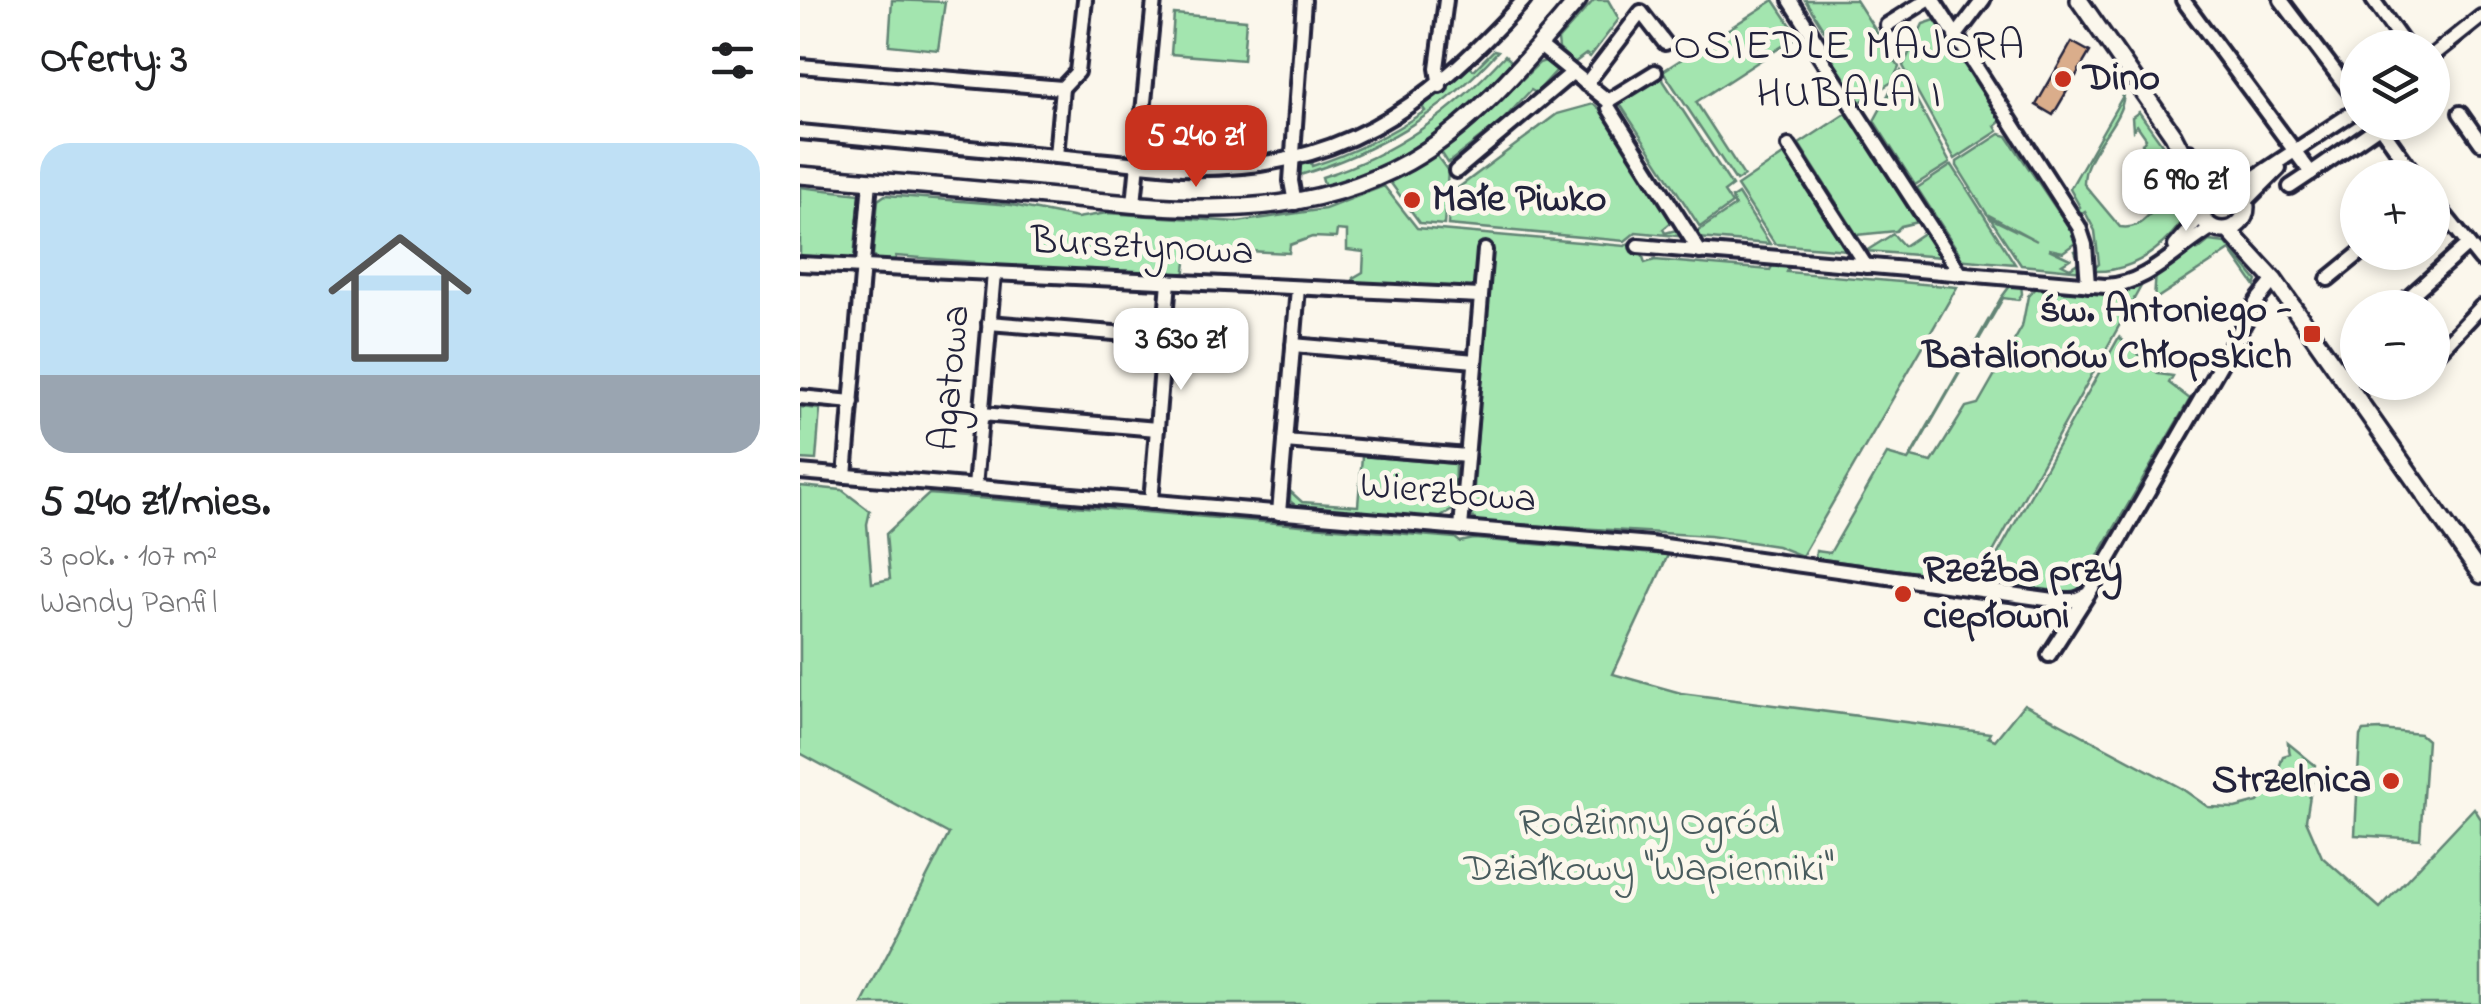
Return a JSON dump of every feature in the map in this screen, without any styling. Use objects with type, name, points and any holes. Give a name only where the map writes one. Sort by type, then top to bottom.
[{"type":"street","points":[[1056,156],[1062,88],[1077,72],[1085,0]]},
{"type":"street","points":[[1134,204],[1154,0]]},
{"type":"street","points":[[1295,203],[1292,158],[1304,0]]},
{"type":"street","points":[[1440,86],[1438,68],[1446,0]]},
{"type":"street","points":[[800,132],[1138,164],[1219,168],[1292,158],[1364,134],[1440,86],[1524,0]]},
{"type":"street","points":[[800,175],[1210,210],[1295,203],[1354,187],[1422,153],[1491,97],[1578,0]]},
{"type":"street","points":[[1790,0],[1961,274]]},
{"type":"street","points":[[1887,25],[1930,0],[2079,227],[2085,245],[2088,286]]},
{"type":"street","points":[[1955,36],[1983,0]]},
{"type":"street","points":[[2079,0],[2173,135],[2215,182],[2235,192],[2242,219],[2273,278],[2481,575]]},
{"type":"street","points":[[2183,0],[2311,172]]},
{"type":"street","points":[[2280,0],[2340,82]]},
{"type":"street","points":[[2373,0],[2394,30]]},
{"type":"street","points":[[1586,84],[1645,6],[1665,44]]},
{"type":"street","points":[[2450,42],[2481,17]]},
{"type":"street","points":[[1539,45],[1608,100],[1656,72]]},
{"type":"street","points":[[800,66],[1062,88]]},
{"type":"street","points":[[1456,171],[1572,73]]},
{"type":"street","points":[[1609,108],[1700,252]]},
{"type":"street","points":[[2460,113],[2481,143]]},
{"type":"street","points":[[2204,195],[2235,192],[2340,120]]},
{"type":"street","points":[[2173,135],[2204,195],[2214,224],[2273,278]]},
{"type":"street","points":[[2290,187],[2356,140]]},
{"type":"street","points":[[1788,146],[1866,266]]},
{"type":"street","points":[[846,476],[870,181]]},
{"type":"street","points":[[1638,246],[2088,286],[2131,282],[2214,224],[2242,219]]},
{"type":"street","points":[[2450,222],[2481,260]]},
{"type":"street","points":[[2417,290],[2468,244]]},
{"type":"street","points":[[1461,528],[1485,250]]},
{"type":"street","name":"Bursztynowa","points":[[800,264],[1480,296]]},
{"type":"street","points":[[2328,279],[2340,269]]},
{"type":"street","name":"Agatowa","points":[[975,488],[994,273]]},
{"type":"street","points":[[2049,656],[2273,278]]},
{"type":"street","points":[[1151,502],[1169,282]]},
{"type":"street","points":[[1280,513],[1298,288]]},
{"type":"street","points":[[2450,340],[2481,306]]},
{"type":"street","points":[[989,322],[1164,337]]},
{"type":"street","points":[[1293,346],[1475,361]]},
{"type":"street","points":[[800,398],[852,402]]},
{"type":"street","points":[[982,414],[1157,429]]},
{"type":"street","points":[[1286,441],[1467,456]]},
{"type":"street","name":"Wierzbowa","points":[[800,472],[1651,544],[2053,600],[2075,600],[2086,595]]},
{"type":"green space","points":[[892,0],[945,2],[938,50],[889,45]]},
{"type":"green space","points":[[1594,0],[1608,0],[1619,19],[1590,57],[1586,54],[1574,63],[1559,49],[1558,40]]},
{"type":"green space","points":[[1774,0],[1798,36],[1696,102],[1744,176],[1736,181],[1663,71]]},
{"type":"green space","points":[[1805,0],[1856,0],[1899,67],[1892,82],[1855,105],[1849,97],[1857,91],[1853,85],[1845,90],[1820,51],[1832,43]]},
{"type":"green space","points":[[1174,14],[1246,20],[1243,60],[1171,54]]},
{"type":"green space","points":[[1938,19],[2001,121],[1995,126],[1998,131],[1955,159],[1903,66],[1923,24]]},
{"type":"green space","points":[[1494,50],[1498,51],[1454,94],[1406,128],[1354,155],[1297,176],[1302,161],[1310,159],[1312,166],[1342,155],[1412,120],[1425,111],[1421,105],[1468,66],[1474,70]]},
{"type":"green space","points":[[1505,55],[1512,62],[1450,122],[1380,166],[1325,187],[1322,177],[1399,143],[1444,113]]},
{"type":"green space","points":[[1545,61],[1557,70],[1536,93],[1531,90],[1502,121],[1448,163],[1441,152]]},
{"type":"green space","points":[[1901,71],[1950,163],[1915,185],[1874,121]]},
{"type":"green space","points":[[1659,74],[1732,186],[1724,192],[1732,204],[1700,227],[1620,104],[1615,106]]},
{"type":"green space","points":[[2124,94],[2117,116],[2090,160],[2084,184],[2120,227],[2136,225],[2157,206],[2163,180],[2142,144],[2146,138],[2137,125],[2133,130],[2132,117],[2139,112],[2189,182],[2187,215],[2158,248],[2134,263],[2091,271],[2099,264],[2095,231],[2085,212],[2078,216],[2075,211],[2080,207],[2070,189]]},
{"type":"green space","points":[[1593,104],[1603,111],[1674,220],[1663,229],[1665,233],[1676,230],[1688,237],[1636,232],[1625,241],[1448,225],[1450,194],[1557,114]]},
{"type":"green space","points":[[1848,112],[1918,222],[1896,231],[1857,235],[1799,144]]},
{"type":"green space","points":[[2000,134],[2007,136],[2078,241],[2063,252],[2049,249],[2070,259],[2062,264],[2070,268],[2079,262],[2075,251],[2079,250],[2084,271],[2021,265],[1990,218],[2037,241],[1987,214],[1957,166],[1957,162]]},
{"type":"green space","points":[[1786,153],[1848,250],[1775,244],[1737,186]]},
{"type":"green space","points":[[1436,155],[1448,171],[1444,225],[1420,223],[1390,182]]},
{"type":"green space","points":[[1952,165],[2015,264],[1954,259],[1960,254],[1917,188]]},
{"type":"green space","points":[[1384,186],[1417,228],[1625,246],[1637,237],[1689,242],[1690,246],[1635,250],[1642,254],[1645,263],[1655,260],[1770,270],[1774,263],[1790,265],[1787,272],[1957,287],[1802,556],[1777,546],[1710,536],[1480,522],[1472,517],[1490,250],[1475,287],[1470,290],[1354,285],[1353,278],[1363,272],[1364,252],[1347,250],[1347,231],[1337,230],[1336,238],[1312,237],[1290,245],[1289,253],[1188,248],[1184,277],[973,270],[973,262],[896,256],[895,262],[878,261],[873,255],[878,200],[885,195],[1012,205],[1077,218],[1107,213],[1237,222],[1325,209]]},
{"type":"green space","points":[[800,187],[860,194],[854,258],[800,259]]},
{"type":"green space","points":[[1738,194],[1770,244],[1698,238],[1695,233],[1735,206],[1732,198]]},
{"type":"green space","points":[[1925,232],[1942,257],[1866,251],[1893,234],[1904,246]]},
{"type":"green space","points":[[2209,241],[2226,243],[2257,281],[2255,286],[2230,250],[2154,300],[2156,272],[2193,245],[2198,250]]},
{"type":"green space","points":[[2144,281],[1981,574],[1972,580],[1815,558],[1816,551],[1830,553],[1887,454],[1908,460],[2010,286],[2021,284],[2022,294],[2018,300],[2003,298],[1911,457],[1932,462],[1966,407],[1978,404],[2022,327],[2028,296],[2037,286],[2120,291]]},
{"type":"green space","points":[[2119,337],[2159,374],[2173,376],[2169,383],[2190,399],[2078,590],[2065,592],[1992,583],[1985,577]]},
{"type":"green space","points":[[800,407],[820,409],[816,460],[800,459]]},
{"type":"green space","points":[[1362,456],[1455,464],[1454,509],[1439,518],[1296,506],[1290,501],[1290,491],[1302,502],[1358,506]]},
{"type":"green space","name":"Rodzinny Ogród Działkowy \"Wapienniki\"","points":[[800,486],[842,490],[870,511],[867,524],[872,583],[890,579],[886,534],[929,494],[1455,538],[1460,542],[1474,539],[1668,555],[1613,674],[1681,693],[1990,733],[1988,737],[1995,740],[2024,704],[2181,788],[2208,807],[2235,808],[2258,802],[2277,774],[2283,756],[2290,754],[2288,743],[2315,765],[2306,820],[2322,857],[2380,908],[2474,808],[2481,819],[2481,1004],[862,1004],[949,834],[800,753]]},
{"type":"green space","name":"Strzelnica","points":[[2363,731],[2420,734],[2427,740],[2420,839],[2355,835],[2360,736]]},
{"type":"building","name":"Dino","points":[[2072,42],[2090,52],[2053,115],[2036,105]]},
{"type":"place","name":"Dino","points":[[2063,79]]},
{"type":"place","name":"Małe Piwko","points":[[1412,200]]},
{"type":"place","name":"św. Antoniego - Batalionów Chłopskich","points":[[2312,334]]},
{"type":"place","name":"Rzeźba przy ciepłowni","points":[[1903,594]]},
{"type":"place","name":"Strzelnica","points":[[2391,781]]},
{"type":"district","name":"OSIEDLE MAJORA HUBALA I","points":[[1850,71]]}]
